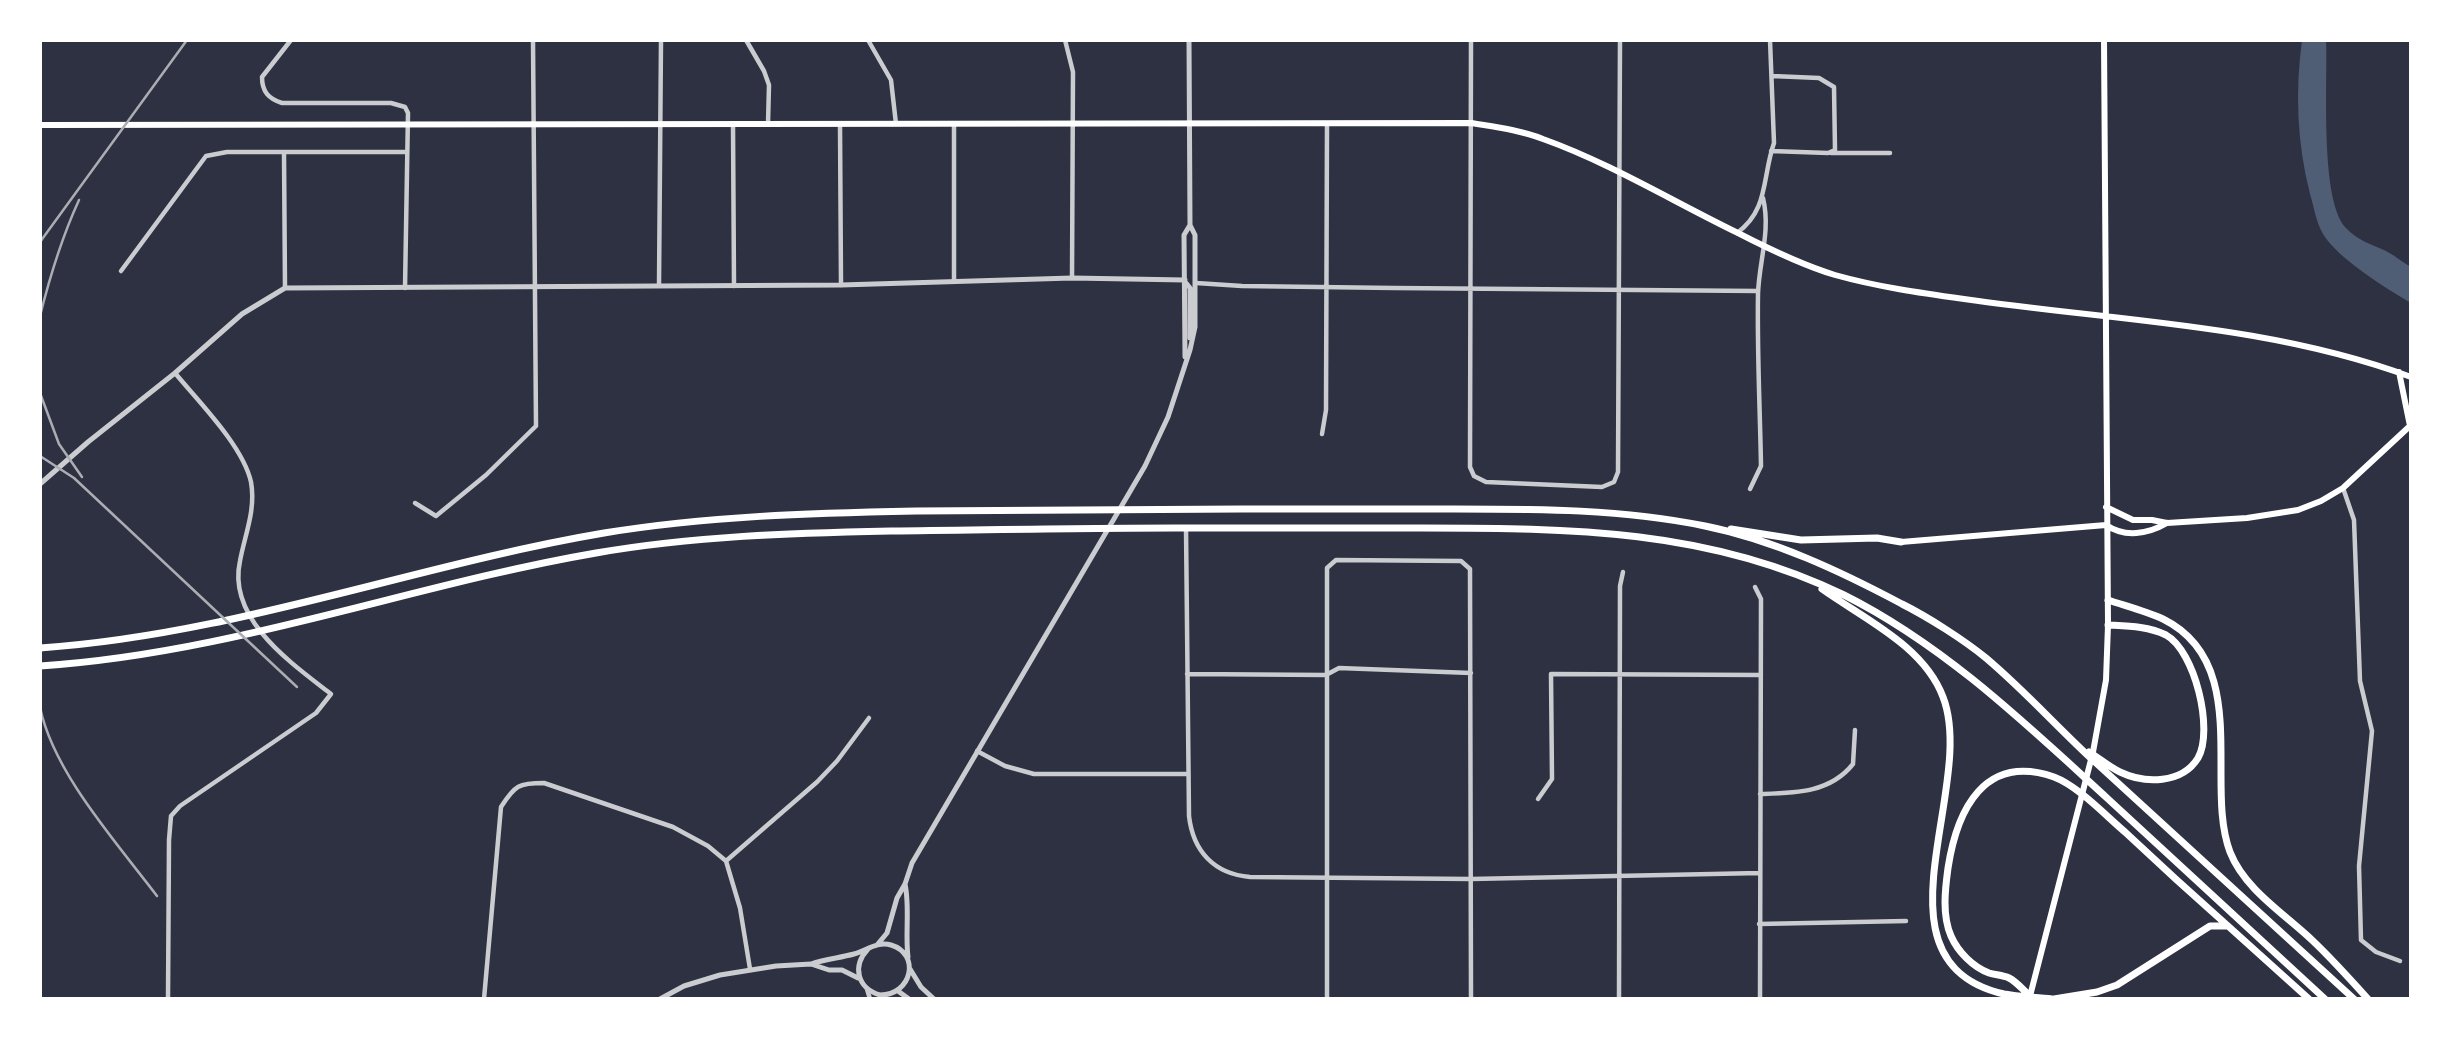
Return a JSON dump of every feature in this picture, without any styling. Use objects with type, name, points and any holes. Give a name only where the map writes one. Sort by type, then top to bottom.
[{"type":"highway","points":[[40,648],[142,636],[212,624],[571,539],[684,522],[772,515],[1092,509],[1530,509],[1624,514],[1709,527],[1757,531],[1801,540],[1877,538],[1901,542]]},
{"type":"highway","points":[[1709,527],[1806,557],[1907,606],[1984,657],[2354,999]]},
{"type":"highway","points":[[40,666],[132,656],[228,639],[519,568],[676,541],[817,533],[1186,528],[1504,528],[1638,535],[1758,560],[1811,580],[1871,609],[1944,657],[2023,721],[2325,999]]},
{"type":"highway","points":[[1811,580],[1914,655],[1937,685],[1947,710],[1950,740],[1932,906],[1936,937],[1944,955],[1964,976],[2005,994],[2053,999],[2097,992],[2117,985],[2210,926],[2228,926]]},
{"type":"highway","points":[[2108,600],[2163,619],[2183,632],[2211,668],[2218,694],[2221,723],[2221,793],[2225,832],[2231,853],[2240,870],[2257,891],[2314,942],[2368,999]]},
{"type":"highway","points":[[2071,740],[2121,773],[2144,780],[2166,780],[2182,774],[2198,758],[2203,742],[2203,721],[2194,671],[2182,650],[2167,636],[2144,628],[2108,625]]},
{"type":"highway","points":[[2030,996],[2009,978],[1979,967],[1963,954],[1952,938],[1948,926],[1946,892],[1955,832],[1969,800],[1996,778],[2028,772],[2048,775],[2065,782],[2100,810],[2309,999]]},
{"type":"main road","points":[[2030,996],[2098,731],[2106,680],[2108,600],[2104,40]]},
{"type":"main road","points":[[40,125],[1471,123],[1545,139],[1620,173],[1765,247],[1832,274],[1873,285],[2019,307],[2184,325],[2306,346],[2351,357],[2411,377]]},
{"type":"main road","points":[[2106,508],[2133,520],[2167,523],[2276,514],[2321,501],[2343,488],[2410,425],[2399,372]]},
{"type":"main road","points":[[1901,542],[2106,525],[2119,534],[2153,531],[2167,523]]},
{"type":"street","points":[[291,40],[262,77],[265,93],[271,100],[282,103],[375,102],[405,107],[408,113],[405,288]]},
{"type":"street","points":[[415,503],[436,516],[486,475],[536,426],[533,40]]},
{"type":"street","points":[[659,285],[661,40]]},
{"type":"street","points":[[746,40],[764,71],[768,85],[768,124]]},
{"type":"street","points":[[868,40],[891,80],[897,124]]},
{"type":"street","points":[[1065,40],[1073,72],[1072,278]]},
{"type":"street","points":[[877,945],[887,933],[893,919],[897,898],[912,863],[1130,493],[1159,439],[1190,350],[1195,327],[1196,283],[1195,235],[1190,225],[1189,40]]},
{"type":"street","points":[[1471,40],[1470,467],[1474,477],[1486,482],[1602,487],[1614,482],[1618,472],[1620,40]]},
{"type":"street","points":[[1737,233],[1753,219],[1763,198],[1774,143],[1770,40]]},
{"type":"street","points":[[1772,76],[1819,78],[1834,87],[1835,150],[1828,153]]},
{"type":"street","points":[[733,124],[734,286]]},
{"type":"street","points":[[840,124],[841,285]]},
{"type":"street","points":[[954,124],[954,281]]},
{"type":"street","points":[[1322,434],[1326,410],[1327,124]]},
{"type":"street","points":[[1771,151],[1890,153]]},
{"type":"street","points":[[121,271],[206,156],[227,152],[406,152]]},
{"type":"street","points":[[284,153],[285,288]]},
{"type":"street","points":[[1750,489],[1761,466],[1758,290],[1765,247],[1766,213],[1763,198]]},
{"type":"street","points":[[1185,363],[1184,235],[1190,225]]},
{"type":"street","points":[[40,484],[88,442],[176,373],[242,314],[285,288],[841,285],[1072,278],[1185,280]]},
{"type":"street","points":[[1185,280],[1190,288],[1190,350]]},
{"type":"street","points":[[1196,283],[1471,289],[1758,290]]},
{"type":"street","points":[[168,999],[169,840],[172,816],[180,806],[316,713],[331,694],[277,652],[243,605],[237,573],[251,516],[253,496],[250,480],[236,449],[176,373]]},
{"type":"street","points":[[2343,488],[2354,520],[2360,681],[2372,731],[2359,866],[2361,940],[2376,952],[2400,961]]},
{"type":"street","points":[[1186,528],[1189,816],[1192,835],[1200,852],[1214,865],[1243,877],[1471,879],[1760,873]]},
{"type":"street","points":[[1327,999],[1327,568],[1336,560],[1461,561],[1469,569],[1471,999]]},
{"type":"street","points":[[1619,999],[1619,675],[1620,586],[1623,572]]},
{"type":"street","points":[[1755,586],[1760,599],[1761,674],[1760,999]]},
{"type":"street","points":[[1186,674],[1326,675],[1339,668],[1471,673]]},
{"type":"street","points":[[1538,799],[1552,779],[1551,674],[1761,674]]},
{"type":"street","points":[[726,861],[817,782],[837,761],[869,718]]},
{"type":"street","points":[[1760,794],[1807,792],[1837,780],[1853,764],[1855,730]]},
{"type":"street","points":[[977,751],[1005,766],[1034,774],[1188,774]]},
{"type":"street","points":[[484,999],[501,807],[510,793],[523,783],[544,783],[673,827],[708,846],[726,861],[740,908],[750,969]]},
{"type":"street","points":[[905,884],[908,898],[905,922],[910,969],[921,987],[934,999]]},
{"type":"street","points":[[1759,924],[1906,922]]},
{"type":"street","points":[[660,999],[684,986],[720,975],[750,969],[811,964],[855,954],[877,945],[892,945],[899,949],[908,961]]},
{"type":"street","points":[[860,980],[859,963],[868,949]]},
{"type":"street","points":[[811,964],[854,975],[867,989],[870,999]]},
{"type":"street","points":[[867,989],[886,997],[904,985],[910,969]]},
{"type":"street","points":[[898,991],[909,999]]},
{"type":"water","points":[[2302,40],[2326,40],[2327,139],[2332,194],[2338,215],[2355,236],[2411,267],[2411,303],[2351,263],[2330,244],[2319,225],[2310,194],[2300,137],[2298,79]]},
{"type":"railway","points":[[40,242],[187,40]]},
{"type":"railway","points":[[40,316],[57,257],[79,200]]},
{"type":"railway","points":[[40,393],[59,444],[82,477]]},
{"type":"railway","points":[[40,456],[74,478],[297,687]]},
{"type":"railway","points":[[40,707],[47,732],[72,781],[157,896]]}]
